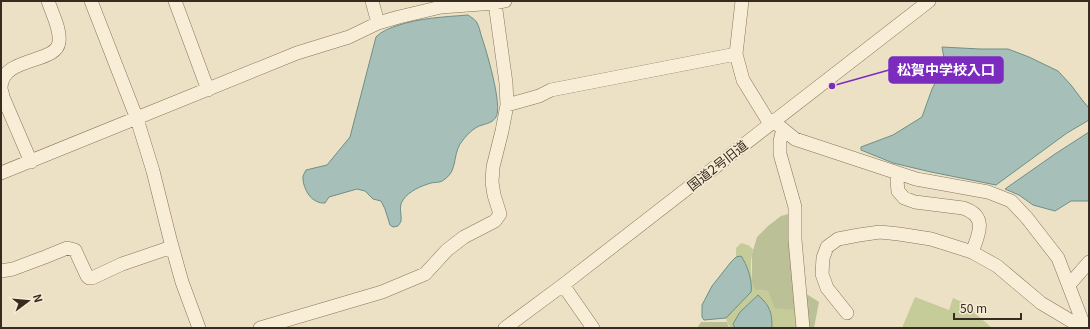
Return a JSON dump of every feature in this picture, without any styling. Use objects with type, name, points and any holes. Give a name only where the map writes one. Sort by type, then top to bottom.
[{"type":"street","points":[[31,162],[3,97],[1,88],[6,73],[14,67],[57,50],[60,43],[59,33],[48,1]]},
{"type":"street","points":[[91,1],[136,119],[153,171],[182,282],[199,328]]},
{"type":"street","points":[[175,1],[208,90]]},
{"type":"street","points":[[372,1],[378,23]]},
{"type":"street","points":[[742,1],[736,54],[743,80],[767,119],[778,125],[795,139],[916,179],[988,192],[1011,201],[1027,218],[1058,258],[1084,328]]},
{"type":"street","name":"国道2号旧道","points":[[505,328],[778,125],[929,1]]},
{"type":"street","points":[[1,173],[297,53],[349,37],[378,23],[441,7],[481,2],[500,2],[507,105],[493,167],[492,182],[494,196],[500,214],[495,221],[464,237],[447,250],[425,274],[382,292],[260,328]]},
{"type":"street","points":[[507,105],[539,96],[551,90],[736,54]]},
{"type":"street","points":[[778,125],[780,154],[795,207],[795,240],[803,328]]},
{"type":"street","points":[[898,173],[898,191],[904,198],[915,202],[963,208],[971,210],[977,216],[980,224],[979,233],[972,252]]},
{"type":"street","points":[[847,313],[827,288],[822,274],[823,258],[827,247],[838,239],[880,232],[931,239],[972,252],[997,266],[1041,304],[1084,328]]},
{"type":"street","points":[[1,271],[45,257],[67,248],[75,250],[87,276],[92,278],[122,264],[172,247]]},
{"type":"street","points":[[1068,285],[1089,262]]},
{"type":"street","points":[[563,285],[594,328]]},
{"type":"green space","points":[[792,213],[797,310],[775,308],[768,291],[755,290],[752,283],[752,254],[757,237],[781,216]]},
{"type":"green space","points":[[741,243],[748,245],[753,249],[751,270],[755,290],[768,291],[797,310],[799,328],[772,328],[771,314],[766,303],[756,296],[750,304],[740,312],[733,324],[735,328],[730,328],[726,318],[729,314],[741,256],[736,257],[736,248]]},
{"type":"green space","points":[[805,293],[819,302],[814,328],[806,328]]},
{"type":"green space","points":[[915,297],[949,310],[953,298],[962,302],[992,328],[902,328]]},
{"type":"green space","points":[[701,322],[727,322],[729,328],[697,328]]},
{"type":"water","points":[[468,15],[478,24],[496,90],[498,111],[494,119],[474,129],[462,141],[449,176],[442,181],[423,186],[408,194],[401,205],[401,222],[398,226],[393,227],[390,225],[381,201],[373,199],[365,191],[357,189],[329,197],[325,203],[319,203],[310,197],[303,183],[303,176],[306,170],[327,165],[350,137],[376,37],[388,29],[413,21]]},
{"type":"water","points":[[942,47],[1008,49],[1058,71],[1089,108],[1089,120],[1067,133],[996,185],[893,163],[861,150],[861,147],[893,135],[922,117],[932,89],[945,64]]},
{"type":"water","points":[[1089,132],[1089,201],[1071,201],[1055,211],[1033,205],[1019,195],[1005,189],[1055,154]]},
{"type":"water","points":[[741,256],[749,273],[751,292],[726,318],[704,320],[702,317],[702,305],[712,286],[731,262],[736,257]]},
{"type":"water","points":[[758,295],[770,310],[772,328],[735,328],[733,324],[740,312]]},
{"type":"place","name":"松賀中学校入口","points":[[832,86]]}]
